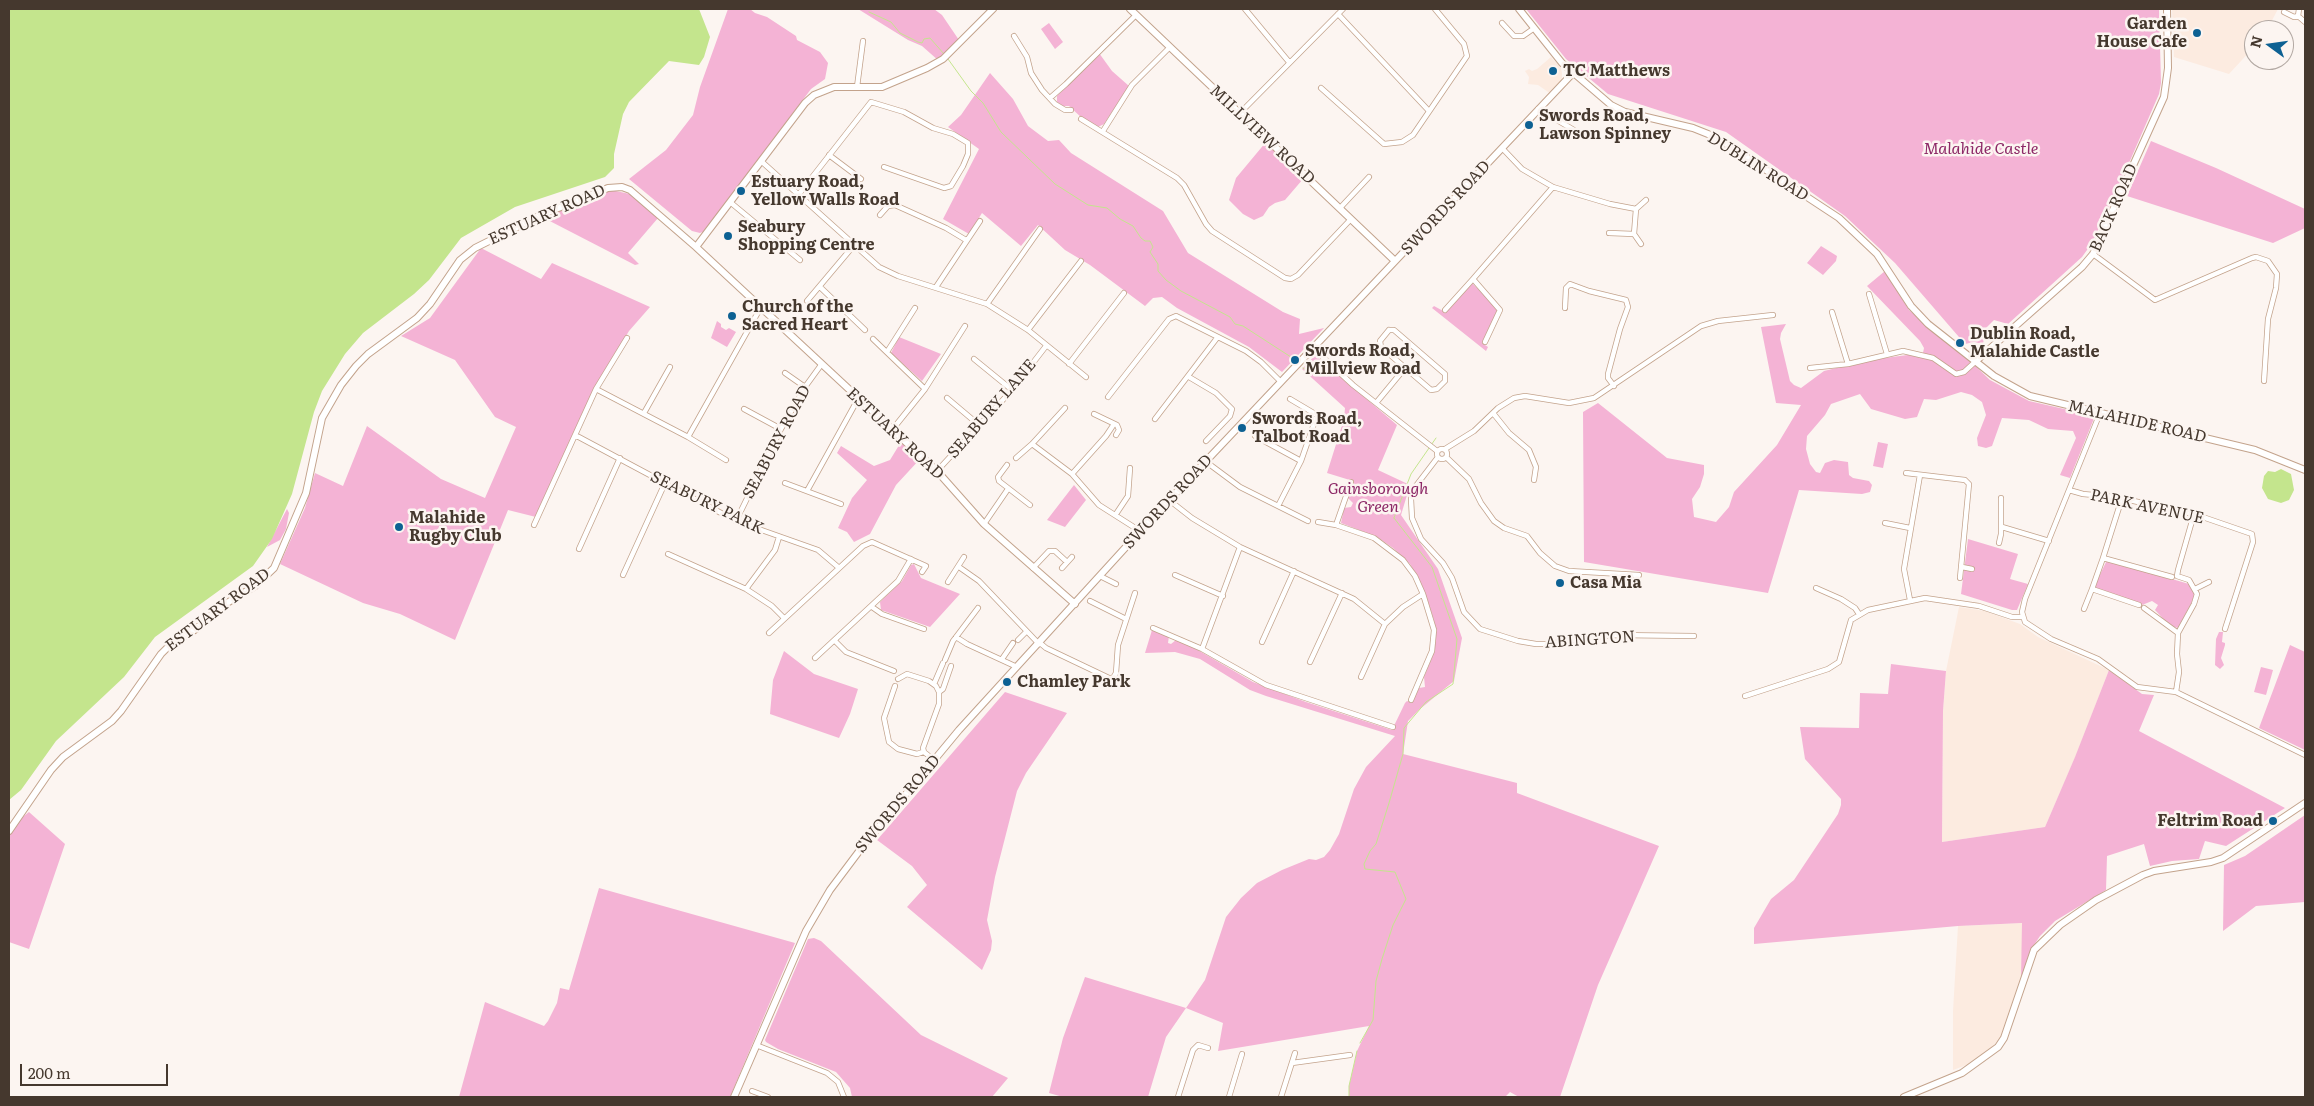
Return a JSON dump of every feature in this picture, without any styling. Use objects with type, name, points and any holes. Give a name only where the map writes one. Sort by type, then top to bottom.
[{"type":"street","points":[[696,247],[805,103],[814,95],[834,87],[882,87],[946,56],[993,9]]},
{"type":"street","name":"MILLVIEW ROAD","points":[[1130,9],[1396,261]]},
{"type":"street","points":[[1245,9],[1289,62]]},
{"type":"street","points":[[1240,113],[1343,9]]},
{"type":"street","points":[[1321,88],[1384,144],[1402,142],[1413,135],[1467,56],[1464,44],[1435,9]]},
{"type":"street","name":"DUBLIN ROAD","points":[[1519,9],[1573,73],[1611,105],[1625,112],[1693,128],[1726,143],[1839,218],[1877,254],[1911,306],[1928,324],[1976,361]]},
{"type":"street","name":"BACK ROAD","points":[[1976,361],[2082,267],[2093,254],[2164,97],[2168,68],[2167,9]]},
{"type":"street","points":[[2298,16],[2299,9]]},
{"type":"street","points":[[2284,12],[2294,17],[2298,16],[2305,22]]},
{"type":"street","points":[[1050,98],[1136,14]]},
{"type":"street","points":[[1338,14],[1359,34],[1429,111]]},
{"type":"street","points":[[1502,23],[1514,36],[1523,36],[1534,29]]},
{"type":"street","points":[[1014,36],[1027,57],[1036,82],[1060,107],[1071,110]]},
{"type":"street","points":[[858,87],[863,41]]},
{"type":"street","points":[[1103,131],[1132,85],[1169,48]]},
{"type":"street","name":"SWORDS ROAD","points":[[756,1045],[794,957],[817,911],[848,866],[934,760],[1205,461],[1573,73]]},
{"type":"street","points":[[799,194],[871,102],[904,112],[933,128],[953,134],[968,143],[968,154],[951,186],[944,188],[884,167]]},
{"type":"street","points":[[1538,110],[1574,130]]},
{"type":"street","points":[[1081,119],[1177,178],[1184,185],[1212,231],[1285,278],[1291,279],[1298,275],[1351,219]]},
{"type":"street","points":[[1502,148],[1522,169],[1553,186],[1636,209]]},
{"type":"street","points":[[829,155],[861,179]]},
{"type":"street","points":[[761,160],[879,267],[898,276],[987,304],[1028,330],[1086,377]]},
{"type":"street","points":[[1340,208],[1369,176]]},
{"type":"street","name":"ESTUARY ROAD","points":[[9,831],[50,770],[63,757],[112,721],[161,654],[169,646],[196,629],[222,606],[266,578],[274,568],[300,510],[312,473],[317,436],[329,404],[341,385],[368,354],[417,318],[430,304],[460,260],[475,248],[505,232],[589,195],[615,186],[630,190],[638,196],[696,247],[937,471],[984,524],[1075,604]]},
{"type":"street","points":[[1445,310],[1553,186]]},
{"type":"street","points":[[1641,244],[1634,234],[1636,209],[1646,200]]},
{"type":"street","points":[[730,202],[800,260]]},
{"type":"street","points":[[880,215],[888,206],[895,205],[946,228],[966,240]]},
{"type":"street","points":[[936,287],[980,221]]},
{"type":"street","points":[[987,304],[1040,229]]},
{"type":"street","points":[[1609,233],[1634,234]]},
{"type":"street","points":[[807,301],[854,244]]},
{"type":"street","points":[[2093,254],[2155,300],[2252,258],[2256,257],[2268,261],[2276,274],[2276,288],[2268,319],[2264,381]]},
{"type":"street","points":[[1028,330],[1081,261]]},
{"type":"street","points":[[1473,279],[1500,310],[1485,342]]},
{"type":"street","points":[[1565,308],[1566,288],[1570,284],[1589,291],[1621,298],[1628,302],[1608,374],[1608,378],[1614,386]]},
{"type":"street","points":[[820,287],[865,330]]},
{"type":"street","points":[[1068,364],[1124,292]]},
{"type":"street","points":[[1869,294],[1887,354]]},
{"type":"street","points":[[688,437],[761,308]]},
{"type":"street","points":[[887,352],[915,308]]},
{"type":"street","points":[[1832,312],[1848,364]]},
{"type":"street","points":[[1438,454],[1442,448],[1445,450],[1474,431],[1508,401],[1520,397],[1554,402],[1579,402],[1594,398],[1701,326],[1718,321],[1773,315]]},
{"type":"street","points":[[1108,397],[1172,317],[1180,318],[1254,356],[1281,382]]},
{"type":"street","points":[[892,430],[925,389],[965,326]]},
{"type":"street","points":[[1389,330],[1394,330],[1445,374],[1446,378],[1437,389],[1431,390],[1405,368],[1378,344],[1389,330]]},
{"type":"street","points":[[534,525],[596,389],[627,338]]},
{"type":"street","points":[[1155,419],[1217,338]]},
{"type":"street","points":[[873,339],[925,389]]},
{"type":"street","name":"SEABURY LANE","points":[[937,471],[1012,390],[1046,346]]},
{"type":"street","points":[[1312,348],[1376,403],[1432,447],[1442,459],[1446,457]]},
{"type":"street","points":[[1810,368],[1848,364],[1903,351],[1933,358],[1956,374],[1964,372],[1976,361]]},
{"type":"street","points":[[974,359],[1012,390]]},
{"type":"street","name":"MALAHIDE ROAD","points":[[1976,361],[1994,376],[2030,396],[2255,450],[2305,470]]},
{"type":"street","name":"SEABURY ROAD","points":[[736,521],[804,387],[822,365]]},
{"type":"street","points":[[644,413],[670,367]]},
{"type":"street","points":[[1376,403],[1405,368]]},
{"type":"street","points":[[785,373],[804,387]]},
{"type":"street","points":[[1189,377],[1216,393],[1232,409],[1230,416],[1206,441]]},
{"type":"street","points":[[596,389],[688,437],[726,460]]},
{"type":"street","points":[[946,398],[979,426]]},
{"type":"street","points":[[807,491],[858,399]]},
{"type":"street","points":[[1278,506],[1301,461],[1316,415],[1290,399]]},
{"type":"street","points":[[744,408],[781,430]]},
{"type":"street","points":[[1016,458],[1032,444],[1065,408]]},
{"type":"street","points":[[1493,413],[1509,433],[1529,450],[1536,466],[1534,480]]},
{"type":"street","points":[[2022,617],[2026,599],[2100,413]]},
{"type":"street","points":[[1094,414],[1119,428],[1116,436]]},
{"type":"street","points":[[1072,474],[1106,436],[1114,424]]},
{"type":"street","name":"SEABURY PARK","points":[[575,435],[736,521],[818,550],[838,568]]},
{"type":"street","points":[[1254,436],[1301,461]]},
{"type":"street","points":[[1032,444],[1072,474],[1099,505],[1116,514],[1140,531]]},
{"type":"street","points":[[1445,450],[1446,457],[1469,479],[1481,503],[1494,521],[1504,528],[1527,536],[1547,561],[1569,571],[1639,575]]},
{"type":"street","name":"ABINGTON","points":[[1438,454],[1415,487],[1411,499],[1412,518],[1421,539],[1443,563],[1452,578],[1464,612],[1480,629],[1518,641],[1536,644],[1550,644],[1615,635],[1694,636]]},
{"type":"street","points":[[579,549],[620,458]]},
{"type":"street","points":[[1205,461],[1240,487],[1308,521]]},
{"type":"street","points":[[1007,466],[998,477],[999,481],[1030,505]]},
{"type":"street","points":[[1116,514],[1128,496],[1130,468]]},
{"type":"street","points":[[1906,473],[1965,480],[1969,484],[1960,578]]},
{"type":"street","points":[[1910,600],[1904,573],[1920,475]]},
{"type":"street","points":[[1336,525],[1350,482]]},
{"type":"street","points":[[622,575],[665,483]]},
{"type":"street","points":[[785,483],[841,504]]},
{"type":"street","points":[[984,524],[1008,489]]},
{"type":"street","name":"PARK AVENUE","points":[[2069,490],[2122,498],[2194,514],[2252,534],[2253,542],[2225,629]]},
{"type":"street","points":[[1999,543],[2002,527],[2001,498]]},
{"type":"street","points":[[2084,608],[2103,558],[2122,498]]},
{"type":"street","points":[[1169,500],[1192,518],[1240,547],[1342,593],[1364,605],[1385,624]]},
{"type":"street","points":[[2176,692],[2179,672],[2177,654],[2178,634],[2196,600],[2196,589],[2189,580],[2177,576],[2194,514]]},
{"type":"street","points":[[1318,522],[1336,525],[1374,538],[1404,560],[1412,571],[1423,594],[1434,630],[1432,651],[1411,700]]},
{"type":"street","points":[[1885,523],[1910,528]]},
{"type":"street","points":[[2002,527],[2049,541]]},
{"type":"street","points":[[746,589],[775,550],[779,537]]},
{"type":"street","points":[[769,633],[838,568],[863,546],[872,542],[926,566],[922,572]]},
{"type":"street","points":[[1202,649],[1240,547]]},
{"type":"street","points":[[1033,568],[1049,551],[1055,551],[1067,562]]},
{"type":"street","points":[[668,554],[746,589],[772,606],[784,618]]},
{"type":"street","points":[[1062,568],[1072,557]]},
{"type":"street","points":[[948,582],[964,558]]},
{"type":"street","points":[[2103,558],[2172,577]]},
{"type":"street","points":[[815,658],[898,581],[911,559]]},
{"type":"street","points":[[959,567],[979,581],[1039,644],[1109,678],[1114,678],[1116,673],[1118,645],[1135,593]]},
{"type":"street","points":[[1962,568],[1972,569]]},
{"type":"street","points":[[1262,642],[1294,571]]},
{"type":"street","points":[[1176,575],[1222,596]]},
{"type":"street","points":[[1100,576],[1116,584]]},
{"type":"street","points":[[2196,589],[2209,582]]},
{"type":"street","points":[[1816,588],[1855,608],[1859,614]]},
{"type":"street","points":[[2092,589],[2142,607],[2178,634]]},
{"type":"street","points":[[1310,662],[1342,593]]},
{"type":"street","points":[[1361,676],[1385,624],[1403,607],[1423,594]]},
{"type":"street","points":[[1745,696],[1828,669],[1839,662],[1851,620],[1868,610],[1925,598],[1941,599],[1985,608],[2012,617],[2022,617]]},
{"type":"street","points":[[1090,601],[1126,619]]},
{"type":"street","points":[[872,606],[882,614],[924,629]]},
{"type":"street","points":[[2151,612],[2156,606]]},
{"type":"street","points":[[934,684],[956,637],[978,608]]},
{"type":"street","points":[[972,616],[978,619]]},
{"type":"street","points":[[2022,617],[2029,626],[2051,639],[2098,659],[2137,687],[2176,692],[2305,755]]},
{"type":"street","points":[[1153,628],[1202,649],[1261,682],[1393,728]]},
{"type":"street","points":[[1018,640],[1026,632]]},
{"type":"street","points":[[956,637],[1017,667]]},
{"type":"street","points":[[835,641],[854,655],[894,671]]},
{"type":"street","points":[[1002,659],[1013,643]]},
{"type":"street","points":[[939,692],[944,689],[952,666]]},
{"type":"street","points":[[898,679],[907,674],[934,684],[939,692],[939,704],[923,752]]},
{"type":"street","points":[[895,686],[884,718],[889,742],[898,749],[917,754],[923,752]]},
{"type":"street","points":[[923,752],[934,760]]},
{"type":"street","points":[[1904,1097],[1962,1073],[1998,1047],[2004,1038],[2034,950],[2067,919],[2096,900],[2143,875],[2154,871],[2212,862],[2223,858],[2305,803]]},
{"type":"street","points":[[734,1097],[756,1045],[827,1073],[838,1082],[844,1097]]},
{"type":"street","points":[[1178,1097],[1193,1050],[1198,1045],[1208,1048]]},
{"type":"street","points":[[1281,1097],[1295,1052]]},
{"type":"street","points":[[1229,1097],[1242,1054]]},
{"type":"street","points":[[1292,1063],[1350,1055]]},
{"type":"street","points":[[752,1091],[768,1097]]},
{"type":"shaded area","points":[[9,9],[699,9],[710,37],[704,57],[699,65],[669,61],[629,102],[623,114],[614,154],[614,168],[605,177],[515,207],[461,238],[429,280],[414,294],[363,333],[345,354],[322,391],[314,412],[292,494],[272,539],[253,566],[155,637],[124,677],[56,741],[21,790],[9,800]]},
{"type":"shaded area","points":[[2172,9],[2278,9],[2272,20],[2244,20],[2244,58],[2229,74],[2174,57]]},
{"type":"shaded area","points":[[1551,57],[1561,68],[1562,80],[1551,94],[1538,85],[1528,84],[1529,77],[1525,71],[1537,69]]},
{"type":"shaded area","points":[[2281,469],[2291,474],[2294,490],[2289,500],[2281,503],[2268,499],[2262,488],[2264,476],[2268,471],[2275,472]]},
{"type":"shaded area","points":[[1959,607],[1985,611],[2020,624],[2038,637],[2109,670],[2075,758],[2045,827],[1942,842],[1943,711],[1946,671]]},
{"type":"shaded area","points":[[2023,923],[2021,977],[2003,1035],[1986,1053],[1972,1063],[1953,1070],[1953,1011],[1958,926]]},
{"type":"green space","points":[[728,9],[750,9],[767,17],[796,36],[797,40],[820,52],[828,63],[825,79],[811,89],[705,231],[700,233],[692,231],[629,179],[666,150],[693,115],[700,87]]},
{"type":"green space","points":[[858,9],[934,9],[942,15],[961,43],[939,61],[922,46],[908,40]]},
{"type":"green space","name":"Malahide Castle","points":[[1526,9],[2159,9],[2161,83],[2159,94],[2119,186],[2092,243],[2082,257],[2008,324],[1994,320],[1986,328],[1983,344],[1974,342],[1965,344],[1895,263],[1845,216],[1726,132],[1608,94],[1566,59]]},
{"type":"green space","points":[[1049,23],[1063,42],[1055,49],[1041,29]]},
{"type":"green space","points":[[1099,53],[1112,71],[1129,86],[1104,124],[1098,127],[1083,119],[1069,106],[1063,106],[1057,102],[1057,96]]},
{"type":"green space","points":[[990,73],[1013,99],[1028,126],[1048,141],[1059,140],[1071,153],[1163,211],[1188,253],[1283,312],[1300,319],[1299,334],[1324,328],[1282,372],[1249,347],[1177,308],[1162,297],[1153,298],[1145,306],[1090,265],[1065,250],[1038,225],[1021,246],[982,213],[969,234],[943,219],[979,149],[948,127],[961,115]]},
{"type":"green space","points":[[2151,141],[2216,168],[2305,209],[2305,228],[2273,243],[2127,196]]},
{"type":"green space","points":[[1266,142],[1303,179],[1285,200],[1275,203],[1269,207],[1263,216],[1254,220],[1243,214],[1229,200],[1236,178]]},
{"type":"green space","points":[[611,190],[630,194],[658,218],[628,253],[639,264],[635,265],[542,217]]},
{"type":"green space","points":[[1821,246],[1837,256],[1836,261],[1823,275],[1807,263]]},
{"type":"green space","points":[[481,248],[541,279],[552,263],[650,307],[629,331],[597,384],[536,517],[508,510],[455,640],[400,614],[363,603],[280,564],[305,508],[315,473],[343,486],[367,426],[441,479],[485,498],[516,427],[495,417],[455,360],[401,336],[430,318]]},
{"type":"green space","points":[[1885,271],[1909,310],[1968,359],[1990,380],[2029,401],[2095,416],[2070,478],[2060,475],[2076,438],[2073,431],[2048,429],[2029,420],[2002,418],[1992,446],[1986,448],[1978,446],[1977,438],[1986,415],[1982,402],[1972,395],[1961,392],[1936,400],[1924,399],[1917,417],[1905,419],[1871,409],[1860,394],[1831,404],[1825,415],[1807,436],[1806,449],[1810,464],[1816,472],[1820,473],[1825,463],[1834,460],[1848,462],[1849,475],[1853,478],[1869,481],[1872,485],[1870,492],[1862,494],[1799,490],[1768,593],[1584,562],[1583,412],[1598,403],[1667,458],[1704,465],[1704,474],[1700,487],[1692,499],[1694,517],[1716,522],[1729,507],[1734,492],[1777,445],[1801,405],[1776,403],[1761,327],[1786,324],[1780,339],[1790,381],[1801,388],[1824,371],[1869,360],[1923,353],[1924,348],[1920,341],[1867,286]]},
{"type":"green space","points":[[1472,283],[1497,308],[1498,312],[1482,343],[1488,347],[1486,351],[1432,308],[1434,306],[1445,312]]},
{"type":"green space","points":[[717,321],[726,330],[729,328],[736,332],[727,347],[711,338]]},
{"type":"green space","points":[[899,337],[941,354],[922,381],[891,353]]},
{"type":"green space","name":"Gainsborough Green","points":[[1315,355],[1397,425],[1378,470],[1410,485],[1401,515],[1438,569],[1462,638],[1454,681],[1408,721],[1403,754],[1517,783],[1517,793],[1659,846],[1598,985],[1560,1097],[1519,1097],[1510,1092],[1505,1097],[1349,1097],[1349,1086],[1357,1051],[1369,1026],[1218,1051],[1223,1023],[1186,1008],[1205,980],[1226,917],[1241,898],[1257,883],[1309,859],[1316,860],[1324,857],[1339,834],[1354,789],[1366,767],[1395,736],[1250,690],[1200,659],[1175,652],[1145,653],[1152,630],[1169,636],[1168,643],[1171,644],[1176,640],[1196,649],[1253,682],[1306,702],[1392,730],[1405,703],[1407,701],[1412,703],[1419,688],[1425,687],[1424,677],[1433,655],[1436,638],[1434,620],[1426,596],[1410,564],[1393,548],[1377,537],[1341,523],[1344,508],[1351,507],[1353,503],[1348,498],[1353,481],[1327,473],[1344,419],[1345,408],[1302,369]]},
{"type":"green space","points":[[901,442],[920,459],[896,485],[870,534],[854,542],[847,532],[838,528],[852,498],[867,480],[837,453],[841,446],[874,466],[890,460]]},
{"type":"green space","points":[[1878,442],[1888,444],[1883,468],[1873,466]]},
{"type":"green space","points":[[1074,485],[1086,500],[1065,527],[1047,520]]},
{"type":"green space","points":[[287,509],[289,513],[286,529],[280,540],[267,547]]},
{"type":"green space","points":[[1968,539],[2018,554],[2010,579],[2028,584],[2017,610],[1961,594]]},
{"type":"green space","points":[[2107,560],[2189,584],[2194,589],[2194,598],[2178,628],[2170,626],[2155,610],[2158,605],[2152,601],[2142,605],[2097,590],[2095,585]]},
{"type":"green space","points":[[914,564],[921,578],[960,594],[930,627],[881,610],[880,602],[902,581],[911,565]]},
{"type":"green space","points":[[2219,632],[2223,632],[2222,642],[2225,643],[2221,658],[2224,665],[2220,669],[2215,665],[2216,639]]},
{"type":"green space","points":[[2290,645],[2305,652],[2305,750],[2259,728]]},
{"type":"green space","points":[[784,651],[814,674],[858,689],[850,714],[839,738],[770,714],[773,680]]},
{"type":"green space","points":[[1891,664],[1946,671],[1943,711],[1942,842],[2045,827],[2109,670],[2142,694],[2154,695],[2139,731],[2285,808],[2226,846],[2205,841],[2199,859],[2172,861],[2150,866],[2144,844],[2107,856],[2106,890],[2055,921],[2040,936],[2032,948],[2021,977],[2022,923],[1958,926],[1754,944],[1754,928],[1771,899],[1794,880],[1838,814],[1841,805],[1841,799],[1805,759],[1800,727],[1859,728],[1860,693],[1888,694]]},
{"type":"green space","points":[[2261,667],[2273,670],[2266,695],[2254,692]]},
{"type":"green space","points":[[1005,692],[1067,713],[1026,773],[1017,791],[995,877],[987,920],[992,941],[991,950],[982,970],[907,907],[927,885],[912,866],[877,840]]},
{"type":"green space","points":[[29,812],[65,844],[29,949],[9,942],[9,836],[20,819]]},
{"type":"green space","points":[[2305,815],[2305,902],[2256,906],[2223,931],[2224,865],[2245,856]]},
{"type":"green space","points":[[599,888],[795,943],[730,1097],[459,1097],[485,1002],[544,1026],[557,1003],[560,988],[569,990]]},
{"type":"green space","points":[[814,938],[821,941],[921,1035],[1008,1078],[992,1097],[852,1097],[850,1088],[836,1072],[778,1049],[766,1042],[765,1040],[808,939]]},
{"type":"green space","points":[[1085,977],[1186,1008],[1166,1037],[1148,1097],[1063,1097],[1049,1093],[1063,1038]]},
{"type":"waterway","points":[[869,12],[891,22],[900,33],[918,42],[922,43],[924,39],[930,38],[944,54]]},
{"type":"waterway","points":[[948,59],[971,91],[983,103],[1001,132],[1055,184],[1088,205],[1107,208],[1120,219],[1133,226],[1141,238],[1145,241],[1150,241],[1153,247],[1150,252],[1158,264],[1158,271],[1166,280],[1181,291],[1230,317],[1235,324],[1243,326],[1294,359]]},
{"type":"waterway","points":[[1303,368],[1308,371]]},
{"type":"waterway","points":[[1394,518],[1411,474],[1436,438]]},
{"type":"waterway","points":[[1360,1043],[1373,1020],[1376,981],[1393,925],[1406,899],[1395,872],[1365,869],[1364,864],[1370,851],[1376,844],[1389,803],[1403,754],[1404,728],[1426,702],[1453,684],[1457,639],[1432,567],[1394,518]]},
{"type":"waterway","points":[[1349,1097],[1349,1086],[1357,1051]]},
{"type":"place","name":"Garden House Cafe","points":[[2197,33]]},
{"type":"place","name":"TC Matthews","points":[[1553,71]]},
{"type":"place","name":"Swords Road, Lawson Spinney","points":[[1529,125]]},
{"type":"place","name":"Estuary Road, Yellow Walls Road","points":[[741,191]]},
{"type":"place","name":"Seabury Shopping Centre","points":[[728,236]]},
{"type":"place","name":"Church of the Sacred Heart","points":[[732,316]]},
{"type":"place","name":"Dublin Road, Malahide Castle","points":[[1960,343]]},
{"type":"place","name":"Swords Road, Millview Road","points":[[1295,360]]},
{"type":"place","name":"Swords Road, Talbot Road","points":[[1242,428]]},
{"type":"place","name":"Malahide Rugby Club","points":[[399,527]]},
{"type":"place","name":"Casa Mia","points":[[1560,583]]},
{"type":"place","name":"Chamley Park","points":[[1007,682]]},
{"type":"place","name":"Feltrim Road","points":[[2273,821]]}]
